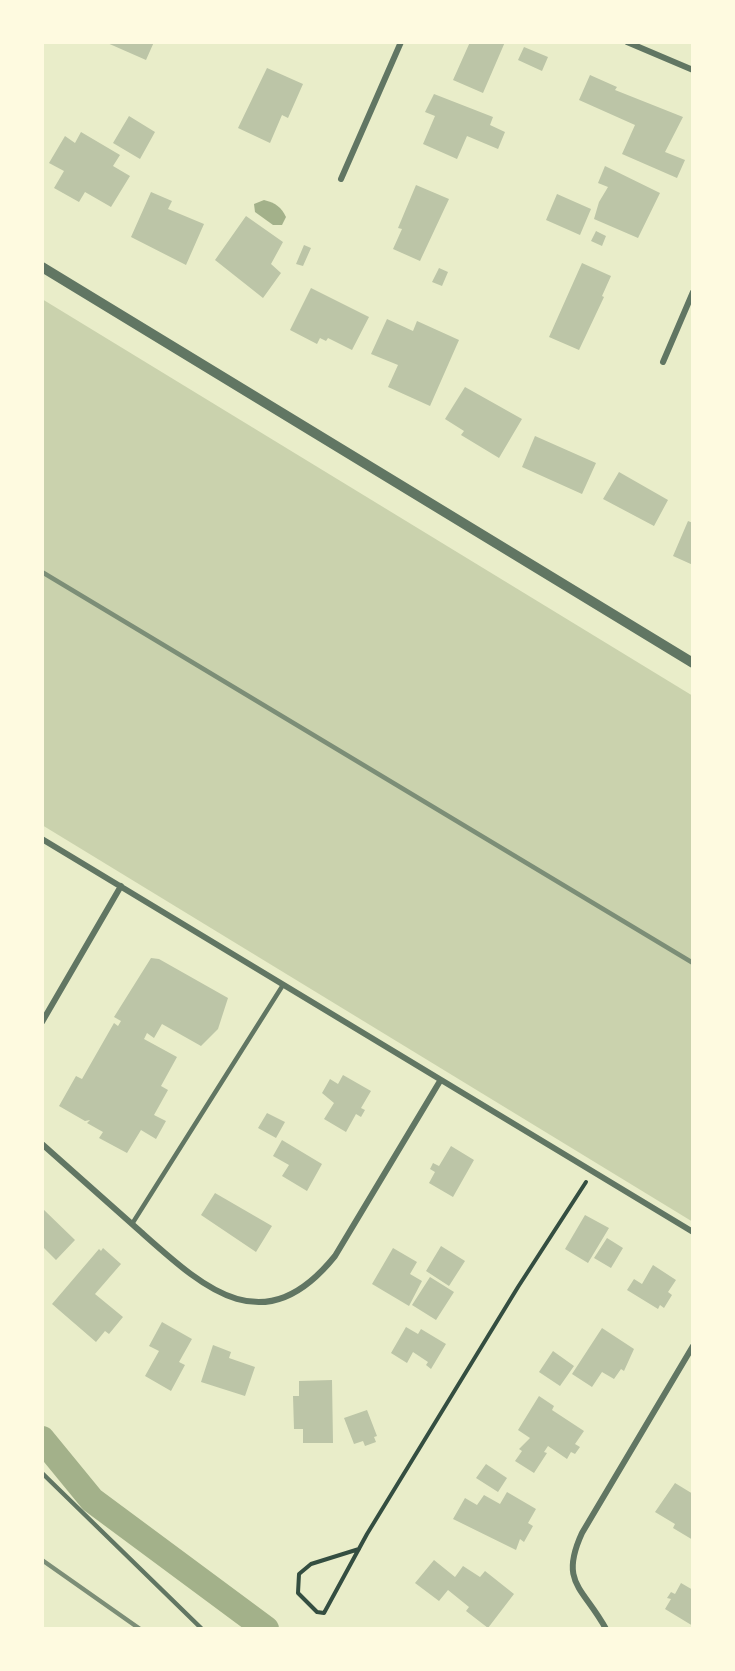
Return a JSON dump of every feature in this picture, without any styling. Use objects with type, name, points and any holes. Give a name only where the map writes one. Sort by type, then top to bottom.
[{"type":"street","points":[[341,179],[401,42]]},
{"type":"street","points":[[627,42],[693,70]]},
{"type":"street","points":[[42,267],[693,663]]},
{"type":"street","points":[[663,362],[693,292]]},
{"type":"street","points":[[42,839],[693,1232]]},
{"type":"street","points":[[42,1022],[121,886]]},
{"type":"street","points":[[42,1144],[194,1279],[221,1294],[238,1300],[260,1302],[282,1298],[317,1278],[335,1256],[440,1081]]},
{"type":"street","points":[[606,1629],[572,1575],[571,1556],[588,1523],[693,1346]]},
{"type":"lane","points":[[132,1224],[283,985]]},
{"type":"lane","points":[[42,1473],[202,1629]]},
{"type":"path","points":[[359,1549],[311,1564],[298,1574],[298,1593],[317,1612],[324,1613],[359,1549],[518,1287],[594,1172]]},
{"type":"shaded area","points":[[264,200],[275,204],[282,211],[286,217],[282,225],[273,225],[255,212],[254,204]]},
{"type":"shaded area","points":[[42,299],[693,696],[693,1222],[42,825]]},
{"type":"building","points":[[105,42],[154,42],[146,60]]},
{"type":"building","points":[[470,42],[505,42],[483,93],[453,80]]},
{"type":"building","points":[[524,47],[548,57],[542,71],[518,60]]},
{"type":"building","points":[[267,68],[303,84],[288,118],[282,115],[270,143],[238,128]]},
{"type":"building","points":[[590,75],[617,87],[615,90],[683,117],[665,152],[685,160],[677,178],[622,154],[635,125],[579,100]]},
{"type":"building","points":[[434,94],[493,117],[490,125],[505,132],[498,149],[467,136],[457,159],[423,144],[435,116],[425,112]]},
{"type":"building","points":[[129,116],[155,132],[140,159],[113,143]]},
{"type":"building","points":[[81,132],[120,155],[113,166],[130,176],[111,207],[85,192],[79,202],[54,188],[64,171],[49,163],[65,136],[75,143]]},
{"type":"building","points":[[605,166],[660,193],[638,238],[594,219],[599,202],[608,187],[598,183]]},
{"type":"building","points":[[416,185],[449,199],[420,261],[393,249],[402,229],[398,228]]},
{"type":"building","points":[[151,192],[172,201],[168,209],[204,224],[186,265],[131,237]]},
{"type":"building","points":[[557,194],[591,209],[580,235],[546,220]]},
{"type":"building","points":[[246,216],[283,242],[271,264],[281,273],[263,298],[215,260]]},
{"type":"building","points":[[596,231],[606,236],[602,246],[591,241]]},
{"type":"building","points":[[304,245],[311,248],[303,266],[296,264]]},
{"type":"building","points":[[582,263],[611,276],[602,296],[604,297],[579,350],[549,337]]},
{"type":"building","points":[[439,268],[448,272],[442,286],[432,282]]},
{"type":"building","points":[[311,288],[369,317],[352,350],[328,338],[326,341],[320,338],[317,344],[290,330]]},
{"type":"building","points":[[387,319],[413,331],[417,321],[459,340],[430,406],[388,387],[398,365],[371,354]]},
{"type":"building","points":[[465,387],[522,419],[499,458],[461,435],[464,431],[445,419]]},
{"type":"building","points":[[535,436],[596,463],[582,494],[522,467]]},
{"type":"building","points":[[619,472],[668,500],[654,526],[603,499]]},
{"type":"building","points":[[688,521],[693,523],[693,565],[673,556]]},
{"type":"building","points":[[151,958],[159,959],[228,998],[218,1029],[201,1046],[162,1024],[154,1038],[147,1033],[144,1039],[177,1057],[161,1086],[168,1090],[154,1115],[166,1121],[156,1139],[141,1130],[127,1153],[99,1138],[103,1132],[87,1123],[90,1120],[85,1121],[59,1106],[76,1076],[82,1079],[114,1023],[118,1026],[121,1021],[114,1017]]},
{"type":"building","points":[[343,1075],[371,1091],[361,1108],[365,1110],[361,1117],[356,1114],[346,1132],[324,1119],[334,1103],[322,1093],[330,1079],[338,1084]]},
{"type":"building","points":[[267,1113],[285,1122],[276,1138],[258,1128]]},
{"type":"building","points":[[282,1140],[322,1164],[307,1191],[282,1176],[289,1165],[273,1156]]},
{"type":"building","points":[[451,1146],[474,1160],[453,1197],[429,1183],[435,1172],[430,1169],[433,1163],[439,1166]]},
{"type":"building","points":[[215,1193],[272,1226],[256,1252],[201,1215]]},
{"type":"building","points":[[42,1208],[75,1240],[56,1260],[42,1246]]},
{"type":"building","points":[[585,1215],[609,1228],[588,1263],[565,1249]]},
{"type":"building","points":[[607,1238],[623,1248],[611,1268],[594,1258]]},
{"type":"building","points":[[441,1246],[465,1261],[449,1286],[426,1271]]},
{"type":"building","points":[[103,1248],[121,1264],[95,1294],[123,1317],[109,1334],[105,1331],[96,1342],[52,1304],[99,1249],[101,1251]]},
{"type":"building","points":[[393,1248],[417,1262],[410,1274],[422,1281],[409,1306],[372,1284]]},
{"type":"building","points":[[653,1265],[676,1280],[668,1292],[672,1295],[664,1308],[660,1305],[658,1309],[627,1290],[634,1279],[642,1284]]},
{"type":"building","points":[[430,1277],[454,1292],[436,1320],[412,1305]]},
{"type":"building","points":[[162,1322],[192,1339],[179,1362],[185,1365],[171,1391],[145,1376],[159,1351],[149,1346]]},
{"type":"building","points":[[406,1327],[418,1334],[421,1329],[446,1344],[431,1369],[426,1365],[428,1362],[413,1352],[407,1363],[391,1353]]},
{"type":"building","points":[[602,1328],[634,1349],[624,1371],[621,1369],[614,1379],[602,1372],[592,1387],[572,1374]]},
{"type":"building","points":[[213,1345],[231,1352],[229,1358],[255,1367],[245,1396],[201,1382]]},
{"type":"building","points":[[553,1351],[574,1366],[560,1386],[539,1372]]},
{"type":"building","points":[[332,1380],[333,1443],[303,1443],[303,1429],[294,1429],[293,1396],[299,1396],[299,1381]]},
{"type":"building","points":[[539,1396],[554,1406],[552,1410],[584,1431],[575,1444],[580,1447],[575,1454],[571,1452],[567,1459],[548,1446],[544,1452],[547,1453],[534,1473],[515,1461],[522,1451],[519,1449],[530,1438],[518,1430]]},
{"type":"building","points":[[367,1410],[377,1436],[374,1437],[376,1442],[365,1446],[363,1441],[354,1444],[344,1418]]},
{"type":"building","points":[[486,1464],[507,1478],[498,1492],[476,1478]]},
{"type":"building","points":[[675,1483],[693,1494],[693,1540],[673,1528],[675,1524],[655,1512]]},
{"type":"building","points":[[507,1492],[536,1509],[528,1523],[533,1526],[524,1542],[520,1539],[516,1550],[453,1519],[465,1498],[477,1505],[484,1495],[500,1504]]},
{"type":"building","points":[[434,1560],[455,1577],[463,1566],[480,1577],[485,1571],[514,1594],[488,1628],[466,1611],[469,1607],[448,1590],[439,1601],[415,1583]]},
{"type":"building","points":[[681,1583],[693,1590],[693,1626],[665,1609],[671,1599],[667,1598],[671,1592],[675,1594]]},
{"type":"waterway","points":[[42,1439],[92,1500],[266,1629]]},
{"type":"railway","points":[[42,572],[693,963]]},
{"type":"railway","points":[[42,1560],[140,1629]]}]
